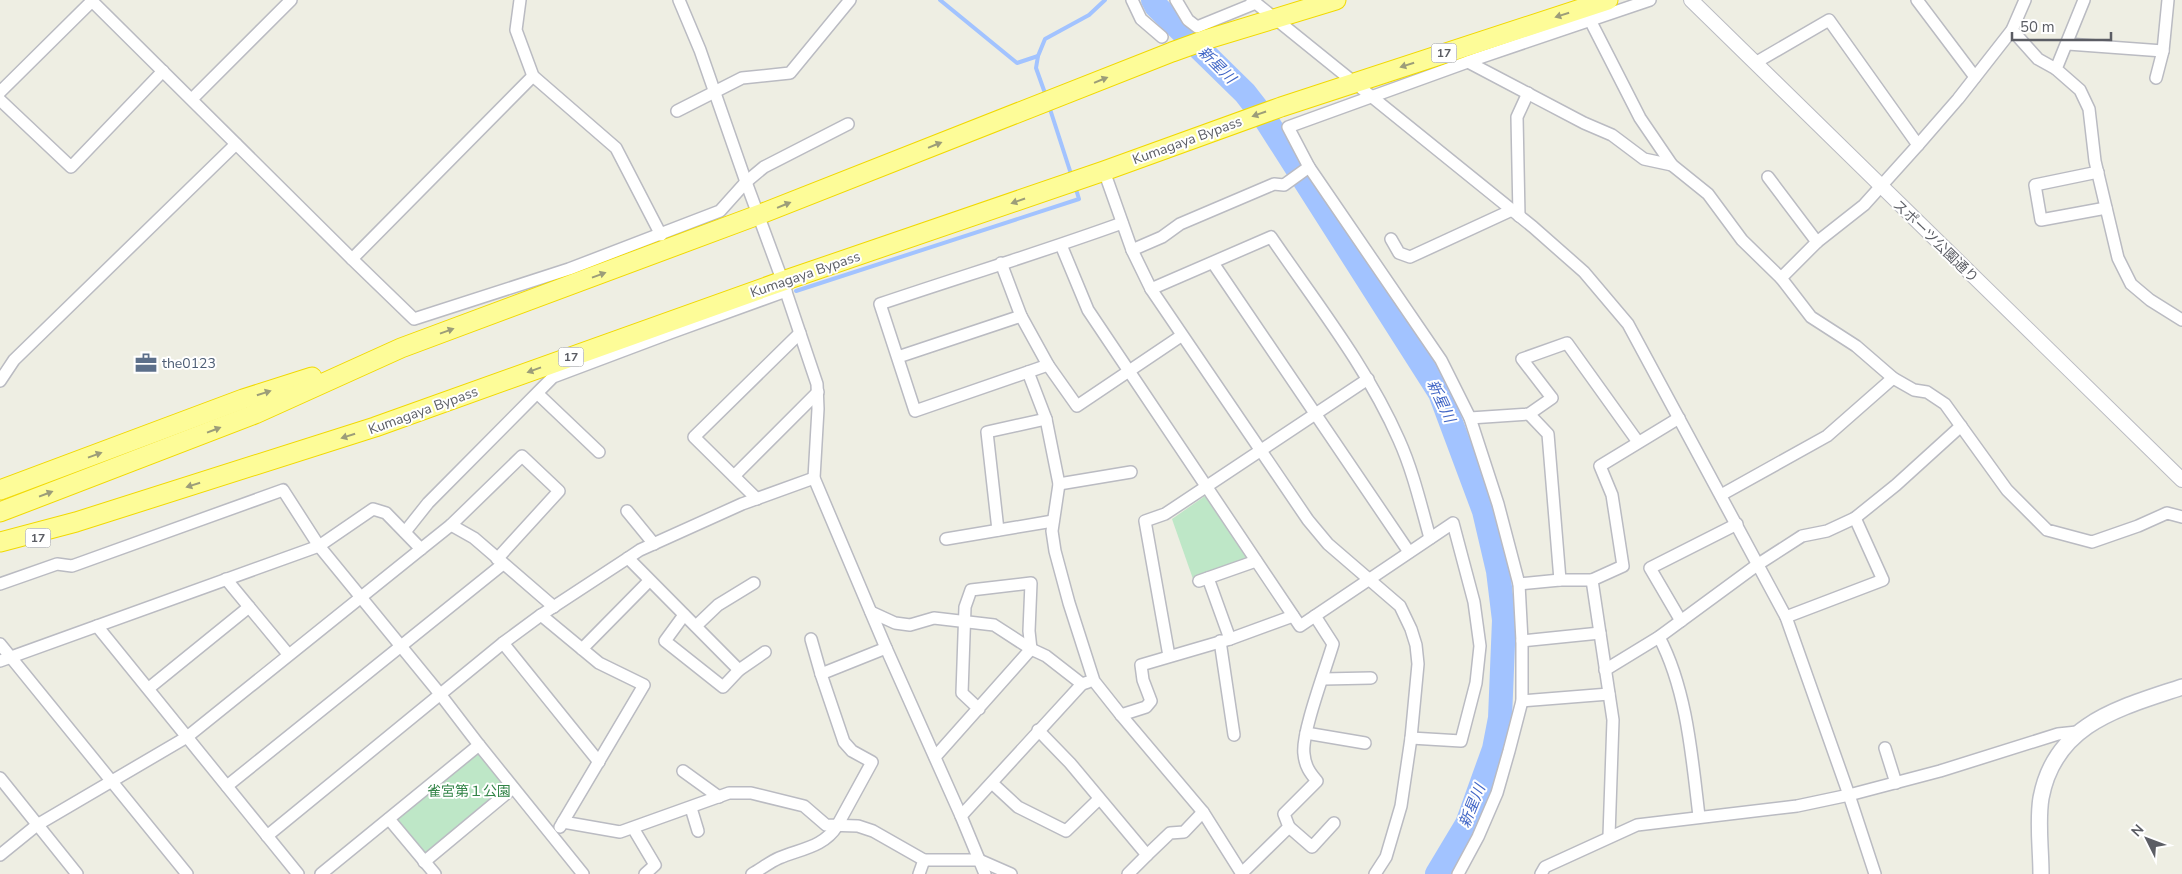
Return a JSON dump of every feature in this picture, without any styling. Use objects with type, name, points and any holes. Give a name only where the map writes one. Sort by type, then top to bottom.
[{"type":"highway","points":[[0,490],[243,399],[401,348],[758,216],[1047,101],[1167,44],[1208,39],[1336,0]]},
{"type":"highway","name":"Kumagaya Bypass","points":[[0,542],[76,522],[375,427],[784,286],[1281,107],[1608,0]]},
{"type":"highway","points":[[0,512],[256,414],[401,348]]},
{"type":"highway","name":"17","points":[[0,553],[76,522]]},
{"type":"main road","points":[[2041,872],[2041,798],[2048,772],[2059,751],[2077,732],[2114,710],[2182,687]]},
{"type":"street","points":[[0,92],[92,0],[414,319],[569,269],[720,211],[746,182],[764,166],[848,124]]},
{"type":"street","points":[[192,99],[291,0]]},
{"type":"street","points":[[520,0],[516,30],[533,76],[616,148],[661,235]]},
{"type":"street","points":[[679,0],[700,50],[784,286],[818,392],[814,478],[985,874]]},
{"type":"street","points":[[677,111],[742,78],[790,73],[850,0]]},
{"type":"street","points":[[1132,0],[1141,18],[1167,44]]},
{"type":"street","points":[[1176,0],[1188,20],[1197,27],[1254,2],[1516,213],[1584,272],[1605,295],[1628,324],[1786,617],[1850,795],[1875,874]]},
{"type":"street","points":[[1458,874],[1478,837],[1497,793],[1522,702],[1522,641],[1519,584],[1498,504],[1470,418],[1441,360],[1309,168],[1288,127],[1468,62],[1591,22],[1650,0]]},
{"type":"street","name":"スポーツ公園通り","points":[[1691,0],[2182,480]]},
{"type":"street","points":[[1917,0],[1975,77]]},
{"type":"street","points":[[1781,278],[1817,242],[1864,205],[1918,145],[2012,30],[2026,0]]},
{"type":"street","points":[[2056,69],[2068,44],[2084,0]]},
{"type":"street","points":[[2156,78],[2163,51],[2168,0]]},
{"type":"street","points":[[1755,63],[1829,20],[1918,145]]},
{"type":"street","points":[[1591,22],[1640,118],[1672,165],[1708,194],[1742,240],[1781,278],[1810,317],[1856,346],[1893,378],[1914,390],[1927,392],[1945,404],[2007,490],[2047,530],[2092,542],[2138,526],[2167,513],[2182,517]]},
{"type":"street","points":[[2012,30],[2038,59],[2056,69],[2080,90],[2089,109],[2098,172],[2118,258],[2131,284],[2150,300],[2182,320]]},
{"type":"street","points":[[2068,44],[2163,51]]},
{"type":"street","points":[[1468,62],[1584,123],[1612,135],[1644,160],[1672,165]]},
{"type":"street","points":[[0,100],[71,167],[164,71]]},
{"type":"street","points":[[352,259],[533,76]]},
{"type":"street","points":[[1516,213],[1517,118],[1528,93]]},
{"type":"street","points":[[0,381],[14,360],[236,144]]},
{"type":"street","points":[[1132,250],[1162,237],[1180,224],[1274,184],[1284,185],[1309,168]]},
{"type":"street","points":[[1104,171],[1132,250],[1151,289],[1181,336],[1308,520],[1328,544],[1370,578],[1400,606],[1411,629],[1416,645],[1418,664],[1411,738],[1400,806],[1386,857],[1375,874]]},
{"type":"street","points":[[2098,172],[2035,185],[2041,220],[2106,208]]},
{"type":"street","points":[[1768,177],[1817,242]]},
{"type":"street","points":[[1391,240],[1399,253],[1410,257],[1516,213]]},
{"type":"street","points":[[1048,365],[915,411],[880,304],[1061,245],[1122,223]]},
{"type":"street","points":[[1151,289],[1271,237],[1368,379],[1399,440],[1411,471],[1430,538]]},
{"type":"street","points":[[1061,245],[1088,310],[1300,626],[1453,523],[1474,602],[1480,646],[1476,683],[1461,741],[1411,738]]},
{"type":"street","points":[[1213,262],[1409,552]]},
{"type":"street","points":[[1001,263],[1021,316],[1048,365],[1077,406],[1181,336]]},
{"type":"street","points":[[405,532],[428,503],[554,377],[670,333],[784,286]]},
{"type":"street","points":[[898,357],[1021,316]]},
{"type":"street","points":[[757,499],[694,437],[800,333]]},
{"type":"street","points":[[1470,418],[1529,414],[1552,398],[1522,359],[1567,343],[1638,442]]},
{"type":"street","points":[[1028,372],[1046,419],[1059,484],[1052,531],[1057,559],[1094,681],[1120,716],[1203,812],[1242,874],[1289,827]]},
{"type":"street","points":[[1721,495],[1827,436],[1893,378]]},
{"type":"street","points":[[1169,656],[1145,521],[1165,514],[1206,488],[1368,379]]},
{"type":"street","points":[[734,476],[818,392]]},
{"type":"street","points":[[538,394],[599,452]]},
{"type":"street","points":[[1529,414],[1548,434],[1560,580]]},
{"type":"street","points":[[1519,584],[1560,580],[1592,580],[1623,566],[1612,495],[1600,466],[1679,418]]},
{"type":"street","points":[[998,530],[987,432],[1046,419]]},
{"type":"street","points":[[1605,670],[1659,637],[1802,536],[1827,531],[1855,518],[1896,486],[1961,426]]},
{"type":"street","points":[[0,854],[37,824],[186,736],[451,525],[522,456],[559,491],[500,562],[401,646],[227,786]]},
{"type":"street","points":[[1059,484],[1131,472]]},
{"type":"street","points":[[267,836],[503,643],[541,615],[628,558],[654,544],[757,499],[814,478]]},
{"type":"street","points":[[0,584],[57,564],[72,566],[283,490],[319,546],[583,874]]},
{"type":"street","points":[[6,660],[319,546],[373,509],[386,513],[421,549]]},
{"type":"street","points":[[627,511],[654,544]]},
{"type":"street","points":[[1786,617],[1884,580],[1855,518]]},
{"type":"street","points":[[946,539],[1053,522]]},
{"type":"street","points":[[1682,621],[1650,568],[1737,524]]},
{"type":"street","points":[[451,525],[474,538],[554,607]]},
{"type":"street","points":[[628,558],[739,670]]},
{"type":"street","points":[[1234,735],[1225,640],[1204,580],[1256,561]]},
{"type":"street","points":[[226,579],[288,654]]},
{"type":"street","points":[[1592,580],[1613,720],[1609,836]]},
{"type":"street","points":[[582,649],[649,581]]},
{"type":"street","points":[[696,626],[718,605],[754,583]]},
{"type":"street","points":[[935,757],[979,709],[1031,649],[1029,631],[1031,583],[971,590],[965,607],[966,622],[962,693],[979,709]]},
{"type":"street","points":[[149,688],[249,607]]},
{"type":"street","points":[[871,612],[895,623],[910,625],[934,618],[994,625],[1031,649],[1046,656],[1082,684]]},
{"type":"street","points":[[541,615],[599,663],[644,686],[554,837]]},
{"type":"street","points":[[684,615],[665,641],[723,687],[739,670],[765,652]]},
{"type":"street","points":[[1120,716],[1146,707],[1151,700],[1143,680],[1142,665],[1225,640],[1293,616]]},
{"type":"street","points":[[1315,616],[1333,644],[1306,733],[1304,752],[1308,771],[1317,781],[1284,814],[1289,827],[1312,848],[1334,823]]},
{"type":"street","points":[[98,626],[298,874]]},
{"type":"street","points":[[1522,641],[1600,633]]},
{"type":"street","points":[[1659,637],[1670,658],[1689,737],[1699,816]]},
{"type":"street","points":[[755,873],[778,859],[815,846],[832,835],[872,762],[852,751],[844,742],[811,640]]},
{"type":"street","points":[[503,643],[599,762]]},
{"type":"street","points":[[0,644],[6,660],[112,780],[187,874]]},
{"type":"street","points":[[821,674],[886,648]]},
{"type":"street","points":[[1323,679],[1370,678]]},
{"type":"street","points":[[961,816],[1082,684],[1094,681]]},
{"type":"street","points":[[1522,702],[1609,694]]},
{"type":"street","points":[[1038,730],[1070,763],[1147,855]]},
{"type":"street","points":[[1541,874],[1546,867],[1609,836],[1637,825],[1699,816],[1797,806],[1850,795],[1940,771],[2058,734],[2077,732]]},
{"type":"street","points":[[1306,733],[1365,744]]},
{"type":"street","points":[[321,874],[479,746]]},
{"type":"street","points":[[1885,748],[1896,783]]},
{"type":"street","points":[[682,772],[719,797]]},
{"type":"street","points":[[0,778],[77,874]]},
{"type":"street","points":[[992,783],[1018,807],[1066,831],[1099,798]]},
{"type":"street","points":[[424,862],[512,788]]},
{"type":"street","points":[[563,822],[620,832],[719,797],[751,792],[804,806],[826,825],[858,826],[873,831],[924,860],[979,860],[1011,874]]},
{"type":"street","points":[[691,808],[698,831]]},
{"type":"street","points":[[1128,874],[1170,833],[1184,832],[1203,812]]},
{"type":"street","points":[[389,819],[435,874]]},
{"type":"street","points":[[633,828],[655,866],[645,874]]},
{"type":"street","points":[[919,874],[924,860]]},
{"type":"green space","points":[[1205,496],[1248,560],[1193,579],[1172,519]]},
{"type":"green space","name":"雀宮第１公園","points":[[477,753],[509,791],[426,855],[396,819]]},
{"type":"waterway","points":[[940,0],[1017,63],[1038,56]]},
{"type":"waterway","points":[[1046,96],[1036,68],[1038,56],[1045,39],[1089,15],[1105,0]]},
{"type":"waterway","name":"新星川","points":[[1153,0],[1156,6],[1245,93],[1266,120],[1440,393],[1484,511],[1498,571],[1504,620],[1500,718],[1494,749],[1467,824],[1437,874]]},
{"type":"waterway","points":[[1049,106],[1072,177]]},
{"type":"waterway","points":[[796,291],[1079,199],[1075,186]]},
{"type":"place","name":"the0123","points":[[146,363]]}]
